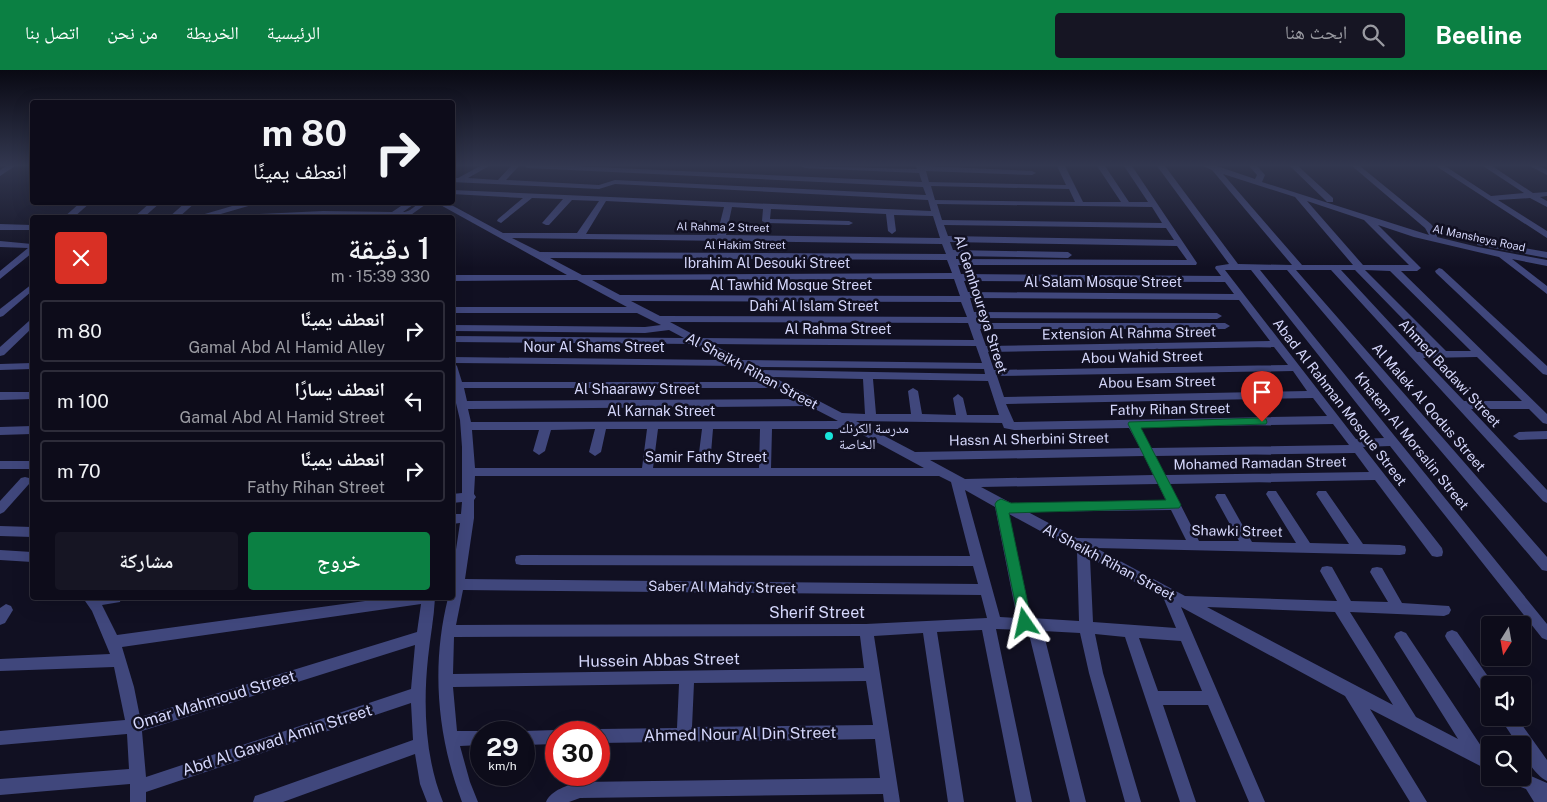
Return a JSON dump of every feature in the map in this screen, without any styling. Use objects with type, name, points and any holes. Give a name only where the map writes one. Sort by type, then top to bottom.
[{"type":"street","points":[[502,221],[525,200]]},
{"type":"street","points":[[546,223],[568,200]]},
{"type":"street","points":[[580,236],[603,200]]},
{"type":"street","points":[[628,200],[890,212],[938,218],[1168,226]]},
{"type":"street","points":[[749,206],[750,200]]},
{"type":"street","name":"Al Gemhoureya Street","points":[[931,200],[966,297],[1006,421]]},
{"type":"street","points":[[937,200],[1154,205]]},
{"type":"street","points":[[1078,200],[1080,204]]},
{"type":"street","points":[[1124,200],[1126,204]]},
{"type":"street","points":[[952,257],[1190,264],[1193,262],[1151,200]]},
{"type":"street","points":[[1186,200],[1235,267],[1416,268],[1416,265],[1368,220]]},
{"type":"street","name":"Al Malek Al Qodus Street","points":[[1239,200],[1547,566]]},
{"type":"street","points":[[1301,200],[1358,267],[1444,355]]},
{"type":"street","name":"Al Mansheya Road","points":[[1313,200],[1368,220],[1502,255],[1547,263]]},
{"type":"street","name":"Al Mansheya Road","points":[[1330,200],[1433,236],[1547,255]]},
{"type":"street","points":[[1394,200],[1433,236]]},
{"type":"street","points":[[1493,200],[1547,235]]},
{"type":"street","points":[[71,215],[83,205]]},
{"type":"street","points":[[141,215],[153,205]]},
{"type":"street","points":[[176,215],[188,205]]},
{"type":"street","points":[[216,215],[224,205]]},
{"type":"street","points":[[216,215],[248,205]]},
{"type":"street","points":[[394,215],[408,205]]},
{"type":"street","points":[[407,215],[421,205]]},
{"type":"street","name":"Al Sheikh Rihan Street","points":[[445,205],[1350,691],[1481,759]]},
{"type":"street","points":[[722,238],[728,205]]},
{"type":"street","points":[[766,206],[766,221],[849,226],[848,210]]},
{"type":"street","points":[[890,212],[892,232]]},
{"type":"street","points":[[216,215],[323,213],[369,215]]},
{"type":"street","points":[[1531,224],[1547,223]]},
{"type":"street","points":[[0,227],[30,228]]},
{"type":"street","name":"Al Rahma 2 Street","points":[[500,235],[1180,243]]},
{"type":"street","points":[[0,244],[30,248]]},
{"type":"street","points":[[0,276],[30,250]]},
{"type":"street","name":"Al Hakim Street","points":[[537,255],[952,257]]},
{"type":"street","points":[[1502,255],[1547,291]]},
{"type":"street","points":[[952,257],[1162,256]]},
{"type":"street","name":"Abad Al Rahman Mosque Street","points":[[1235,267],[1221,267],[1220,270],[1437,552]]},
{"type":"street","name":"Khatem Al Morsalin Street","points":[[1253,267],[1547,634]]},
{"type":"street","name":"Ahmed Badawi Street","points":[[1333,267],[1547,498]]},
{"type":"street","points":[[1393,268],[1547,420]]},
{"type":"street","points":[[1439,271],[1547,372]]},
{"type":"street","name":"Ibrahim Al Desouki Street","points":[[455,278],[959,277],[1227,279]]},
{"type":"street","points":[[0,314],[30,289]]},
{"type":"street","points":[[1142,296],[1153,316]]},
{"type":"street","name":"Al Tawhid Mosque Street","points":[[616,298],[966,297]]},
{"type":"street","name":"Al Salam Mosque Street","points":[[966,297],[1240,297]]},
{"type":"street","points":[[455,310],[638,310]]},
{"type":"street","points":[[973,320],[1217,316]]},
{"type":"street","name":"Dahi Al Islam Street","points":[[656,319],[973,320]]},
{"type":"street","points":[[973,320],[1225,326]]},
{"type":"street","points":[[0,353],[30,325]]},
{"type":"street","points":[[455,328],[644,330],[670,327]]},
{"type":"street","points":[[16,338],[30,338]]},
{"type":"street","name":"Al Rahma Street","points":[[455,339],[981,346]]},
{"type":"street","name":"Extension Al Rahma Street","points":[[981,346],[1277,344]]},
{"type":"street","points":[[1414,355],[1480,354]]},
{"type":"street","name":"Nour Al Shams Street","points":[[455,360],[735,362],[989,372]]},
{"type":"street","points":[[0,366],[30,366]]},
{"type":"street","name":"Abou Wahid Street","points":[[989,372],[1295,368]]},
{"type":"street","points":[[757,373],[868,376],[989,372]]},
{"type":"street","points":[[455,374],[463,405],[470,472],[468,518],[455,598]]},
{"type":"street","points":[[868,376],[871,417]]},
{"type":"street","points":[[459,385],[780,385]]},
{"type":"street","points":[[913,391],[917,418]]},
{"type":"street","name":"Abou Esam Street","points":[[999,401],[1315,394]]},
{"type":"street","points":[[0,396],[30,396]]},
{"type":"street","points":[[958,398],[962,418]]},
{"type":"street","name":"Al Shaarawy Street","points":[[463,405],[810,402]]},
{"type":"street","points":[[1461,405],[1532,405]]},
{"type":"street","name":"Fathy Rihan Street","points":[[838,417],[962,418],[1006,421],[1012,426],[1335,420]]},
{"type":"street","points":[[1133,424],[1195,545]]},
{"type":"street","name":"Al Karnak Street","points":[[466,426],[855,426]]},
{"type":"street","points":[[539,451],[546,426]]},
{"type":"street","points":[[595,452],[601,426]]},
{"type":"street","points":[[647,472],[653,426]]},
{"type":"street","points":[[705,453],[708,426]]},
{"type":"street","points":[[764,472],[766,426]]},
{"type":"street","points":[[0,430],[30,430]]},
{"type":"street","points":[[1519,436],[1547,436]]},
{"type":"street","name":"Hassn Al Sherbini Street","points":[[912,456],[1355,446],[1393,442]]},
{"type":"street","points":[[0,465],[30,464]]},
{"type":"street","name":"Samir Fathy Street","points":[[470,472],[942,472]]},
{"type":"street","name":"Mohamed Ramadan Street","points":[[959,482],[1378,476]]},
{"type":"street","points":[[0,509],[25,481]]},
{"type":"street","points":[[959,482],[986,590],[1024,802]]},
{"type":"street","points":[[1272,494],[1306,548]]},
{"type":"street","points":[[1322,494],[1359,549]]},
{"type":"street","points":[[455,498],[470,496]]},
{"type":"street","points":[[1221,498],[1248,546]]},
{"type":"street","points":[[1078,802],[1030,623],[1005,506],[1174,505]]},
{"type":"street","points":[[455,519],[468,518]]},
{"type":"street","points":[[0,531],[30,532]]},
{"type":"street","points":[[1078,545],[1086,628],[1096,673],[1133,802]]},
{"type":"street","name":"Shawki Street","points":[[1078,545],[1195,545],[1400,550]]},
{"type":"street","points":[[0,555],[30,557]]},
{"type":"street","points":[[521,560],[978,561]]},
{"type":"street","points":[[1327,571],[1343,606],[1411,722]]},
{"type":"street","points":[[1378,572],[1398,608]]},
{"type":"street","name":"Saber Al Mahdy Street","points":[[458,584],[986,590]]},
{"type":"street","points":[[1168,593],[1257,802]]},
{"type":"street","points":[[92,600],[120,660],[135,726],[138,788]]},
{"type":"street","points":[[113,642],[410,600]]},
{"type":"street","points":[[429,600],[417,694],[420,745],[431,793],[435,802]]},
{"type":"street","points":[[455,600],[448,631],[446,702],[457,764],[470,802]]},
{"type":"street","points":[[1183,601],[1444,610]]},
{"type":"street","name":"Sherif Street","points":[[448,631],[866,630],[929,628],[991,623],[1030,623],[1186,635]]},
{"type":"street","points":[[929,628],[956,802]]},
{"type":"street","points":[[554,802],[569,793],[580,790],[891,794],[866,630]]},
{"type":"street","points":[[1130,631],[1188,802]]},
{"type":"street","name":"Omar Mahmoud Street","points":[[0,738],[135,726],[423,636]]},
{"type":"street","points":[[1452,636],[1481,678]]},
{"type":"street","points":[[1401,637],[1481,755]]},
{"type":"street","points":[[0,665],[120,660]]},
{"type":"street","name":"Hussein Abbas Street","points":[[446,682],[872,674]]},
{"type":"street","points":[[684,735],[687,677]]},
{"type":"street","points":[[1350,691],[1419,802]]},
{"type":"street","name":"Abd Al Gawad Amin Street","points":[[0,787],[138,788],[417,694]]},
{"type":"street","points":[[1153,698],[1213,698]]},
{"type":"street","points":[[1514,726],[1547,773]]},
{"type":"street","name":"Ahmed Nour Al Din Street","points":[[610,736],[882,732]]},
{"type":"street","points":[[452,739],[470,738]]},
{"type":"street","points":[[261,802],[420,745]]},
{"type":"street","points":[[1531,783],[1547,791]]},
{"type":"street","points":[[1530,786],[1544,802]]},
{"type":"place","name":"مدرسة الكرنك الخاصة","points":[[829,436]]},
{"type":"route","points":[[1025,623],[1001,504],[1009,508],[1174,505],[1133,424],[1262,422]]}]
